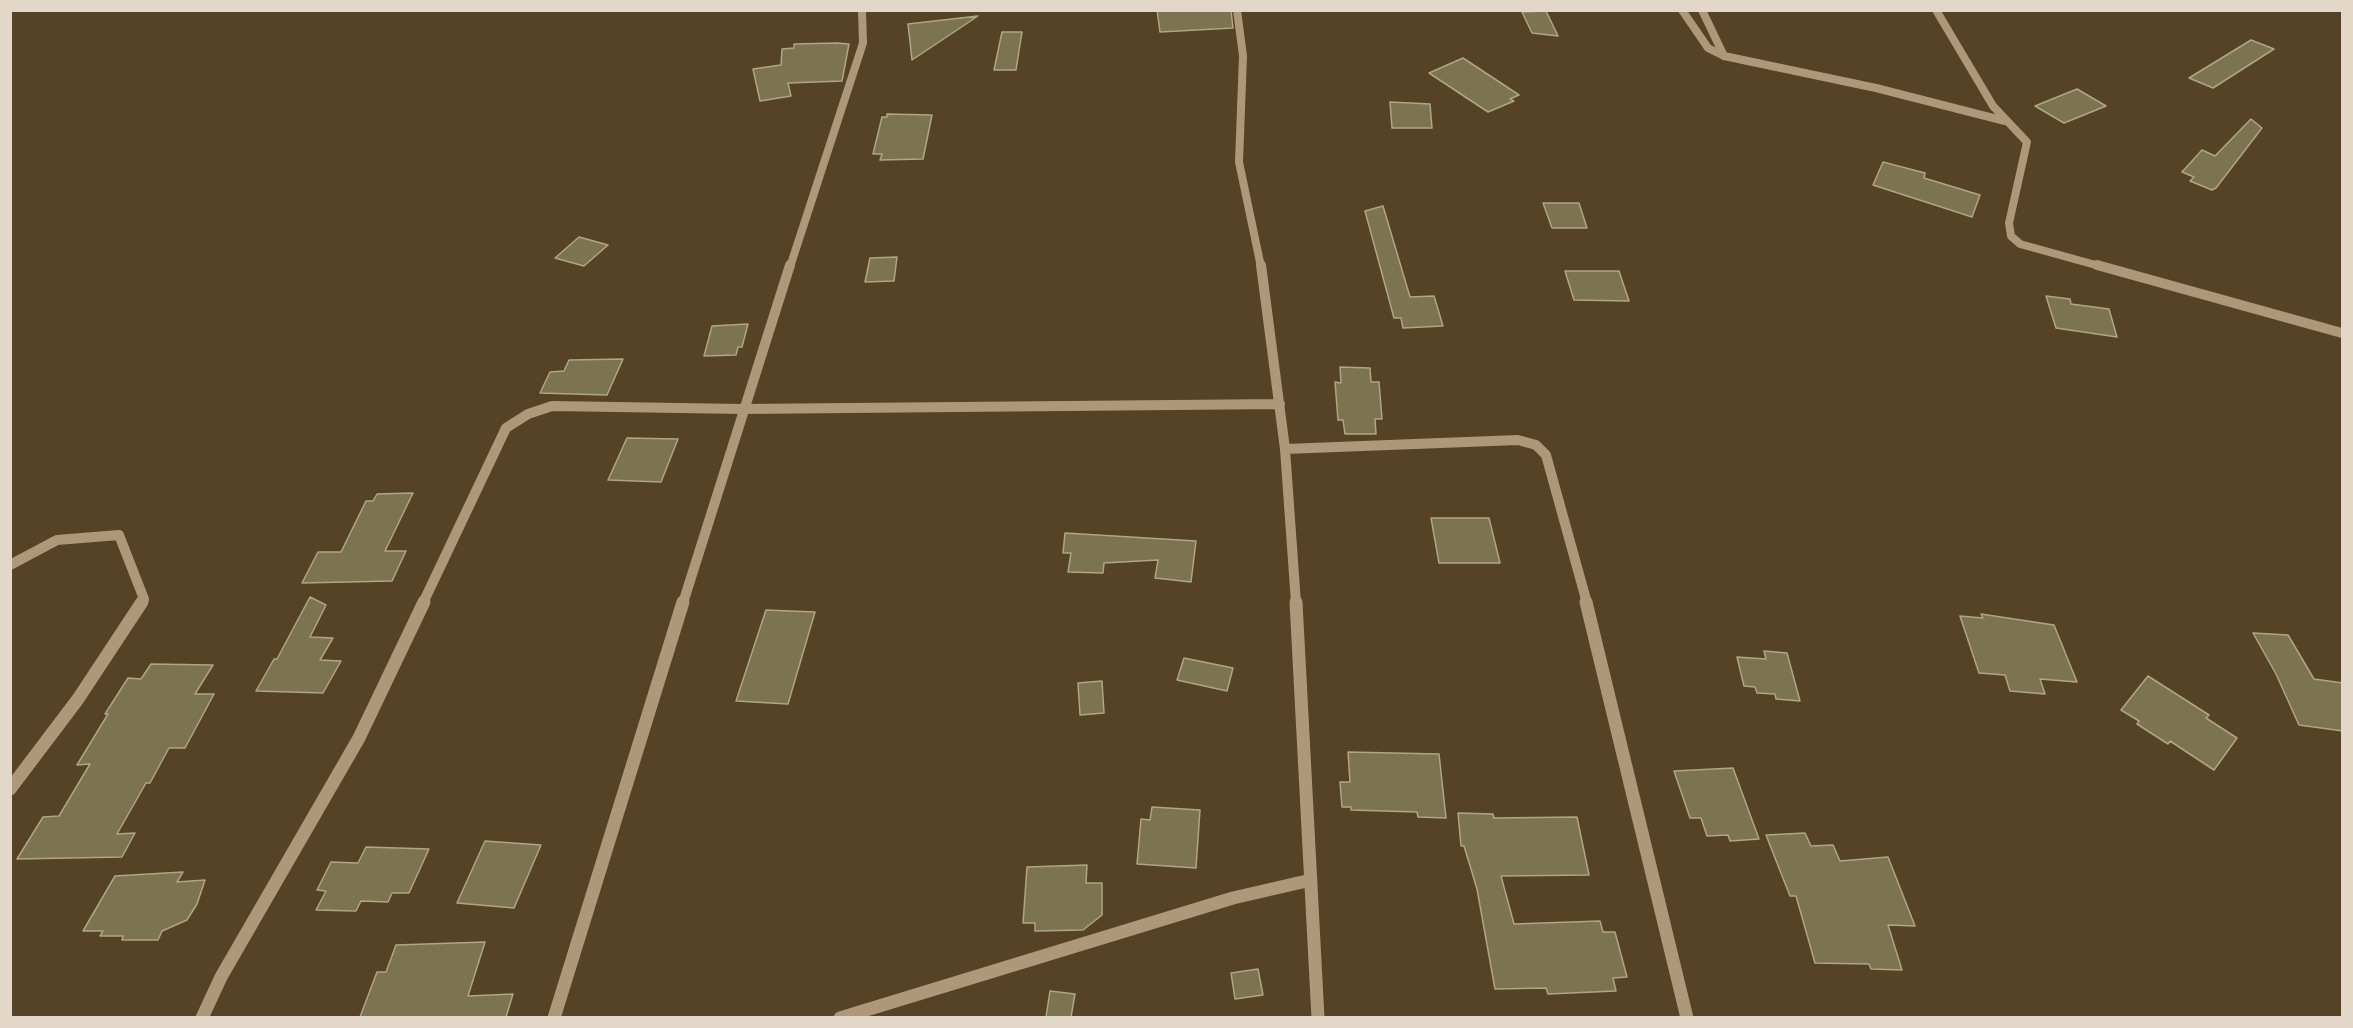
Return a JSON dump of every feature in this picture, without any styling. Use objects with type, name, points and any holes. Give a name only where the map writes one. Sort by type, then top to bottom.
[{"type":"street","points":[[554,1017],[743,409],[863,43],[864,16],[862,10]]},
{"type":"street","points":[[1237,10],[1243,56],[1239,162],[1266,291],[1285,449],[1318,1017]]},
{"type":"street","points":[[1682,10],[1708,48],[1724,56],[1876,88],[2005,121]]},
{"type":"street","points":[[1702,10],[1724,56]]},
{"type":"street","points":[[1936,10],[1973,77],[2005,121],[2020,132],[2027,142],[2009,223],[2011,236],[2020,244],[2343,333]]},
{"type":"street","points":[[202,1017],[221,976],[359,738],[506,428],[525,414],[552,406],[743,409],[1280,404]]},
{"type":"street","points":[[1285,449],[1518,440],[1536,445],[1546,454],[1585,596],[1687,1017]]},
{"type":"street","points":[[10,565],[57,540],[118,535],[144,599],[78,699],[10,789]]},
{"type":"street","points":[[840,1017],[1233,898],[1311,880]]},
{"type":"building","points":[[1157,10],[1231,10],[1233,28],[1160,32]]},
{"type":"building","points":[[1546,11],[1558,36],[1532,33],[1522,12]]},
{"type":"building","points":[[978,16],[912,60],[908,24]]},
{"type":"building","points":[[1002,32],[1022,32],[1016,70],[994,70]]},
{"type":"building","points":[[2251,40],[2274,49],[2213,88],[2189,78]]},
{"type":"building","points":[[794,44],[849,44],[842,81],[788,83],[791,96],[760,101],[753,69],[781,65],[782,49],[794,48]]},
{"type":"building","points":[[1463,58],[1519,95],[1510,99],[1514,101],[1488,112],[1429,73]]},
{"type":"building","points":[[2077,89],[2106,106],[2064,123],[2035,106]]},
{"type":"building","points":[[1390,102],[1430,104],[1432,128],[1392,128]]},
{"type":"building","points":[[887,114],[932,115],[923,159],[880,160],[882,154],[873,154],[882,117],[887,117]]},
{"type":"building","points":[[2251,119],[2262,128],[2216,188],[2212,190],[2190,181],[2194,177],[2182,172],[2202,150],[2215,156]]},
{"type":"building","points":[[1883,162],[1925,173],[1924,178],[1980,195],[1972,217],[1873,185]]},
{"type":"building","points":[[1543,203],[1579,203],[1587,228],[1552,228]]},
{"type":"building","points":[[1383,206],[1410,297],[1434,296],[1443,326],[1403,328],[1401,318],[1394,318],[1365,211]]},
{"type":"building","points":[[579,237],[608,245],[584,266],[555,258]]},
{"type":"building","points":[[897,257],[894,281],[865,282],[870,258]]},
{"type":"building","points":[[1565,271],[1619,271],[1629,301],[1574,300]]},
{"type":"building","points":[[2046,296],[2070,299],[2071,304],[2109,309],[2117,337],[2056,328]]},
{"type":"building","points":[[748,324],[742,347],[738,347],[736,355],[704,356],[712,326]]},
{"type":"building","points":[[623,359],[607,395],[540,393],[550,372],[564,371],[569,360]]},
{"type":"building","points":[[1340,367],[1370,368],[1371,382],[1379,382],[1382,419],[1375,419],[1376,434],[1345,434],[1343,420],[1338,420],[1335,382],[1341,383]]},
{"type":"building","points":[[627,438],[678,439],[661,482],[608,480]]},
{"type":"building","points":[[413,493],[385,551],[406,551],[392,581],[302,583],[318,552],[341,552],[366,501],[373,501],[377,494]]},
{"type":"building","points":[[1431,518],[1489,518],[1500,563],[1439,563]]},
{"type":"building","points":[[1065,533],[1196,541],[1191,582],[1155,578],[1158,560],[1104,563],[1103,573],[1068,572],[1071,553],[1063,553]]},
{"type":"building","points":[[310,597],[326,605],[310,637],[333,638],[320,660],[341,661],[323,693],[256,691],[274,659],[277,659]]},
{"type":"building","points":[[766,610],[815,612],[788,704],[736,701]]},
{"type":"building","points":[[1981,614],[2054,625],[2077,682],[2040,679],[2045,694],[2010,691],[2005,675],[1979,673],[1960,616],[1983,618]]},
{"type":"building","points":[[2253,633],[2288,635],[2314,679],[2343,683],[2343,731],[2299,725],[2276,674]]},
{"type":"building","points":[[1764,651],[1787,653],[1800,701],[1776,699],[1775,694],[1757,693],[1755,687],[1744,686],[1737,657],[1766,659]]},
{"type":"building","points":[[1184,658],[1233,668],[1227,691],[1177,680]]},
{"type":"building","points":[[151,664],[213,665],[195,694],[214,694],[185,748],[169,748],[150,783],[146,783],[117,834],[135,833],[122,857],[17,859],[43,817],[59,816],[90,764],[77,765],[128,678],[141,679]]},
{"type":"building","points":[[2148,676],[2209,715],[2206,718],[2237,738],[2214,770],[2170,741],[2168,744],[2137,724],[2139,721],[2121,710]]},
{"type":"building","points":[[1102,681],[1104,713],[1080,715],[1078,683]]},
{"type":"building","points":[[1348,752],[1439,754],[1446,818],[1418,817],[1417,812],[1351,810],[1351,807],[1342,807],[1340,782],[1350,782]]},
{"type":"building","points":[[1733,768],[1759,839],[1730,841],[1728,835],[1707,836],[1701,818],[1690,818],[1674,771]]},
{"type":"building","points":[[1152,807],[1200,810],[1196,868],[1137,864],[1141,819],[1150,820]]},
{"type":"building","points":[[1458,813],[1493,814],[1494,818],[1577,817],[1589,875],[1501,876],[1514,924],[1600,921],[1603,932],[1615,932],[1627,977],[1613,978],[1616,991],[1548,994],[1546,988],[1495,989],[1477,889],[1464,846],[1461,846]]},
{"type":"building","points":[[1805,833],[1811,846],[1833,845],[1840,861],[1888,857],[1915,926],[1888,925],[1902,970],[1871,969],[1869,964],[1815,963],[1796,896],[1790,896],[1766,835]]},
{"type":"building","points":[[485,841],[541,845],[514,908],[457,903]]},
{"type":"building","points":[[366,847],[429,849],[409,893],[392,893],[388,902],[361,901],[356,911],[316,910],[326,891],[317,890],[331,862],[358,863]]},
{"type":"building","points":[[1087,865],[1086,883],[1102,883],[1102,915],[1083,930],[1035,931],[1035,923],[1023,923],[1027,867]]},
{"type":"building","points":[[183,872],[177,882],[205,880],[197,904],[187,920],[162,931],[158,940],[122,940],[123,936],[100,936],[103,931],[83,931],[115,876]]},
{"type":"building","points":[[485,942],[468,996],[513,994],[506,1017],[360,1017],[377,972],[386,972],[396,945]]},
{"type":"building","points":[[1258,969],[1263,995],[1235,999],[1231,973]]},
{"type":"building","points":[[1050,991],[1075,994],[1071,1017],[1046,1017]]}]
